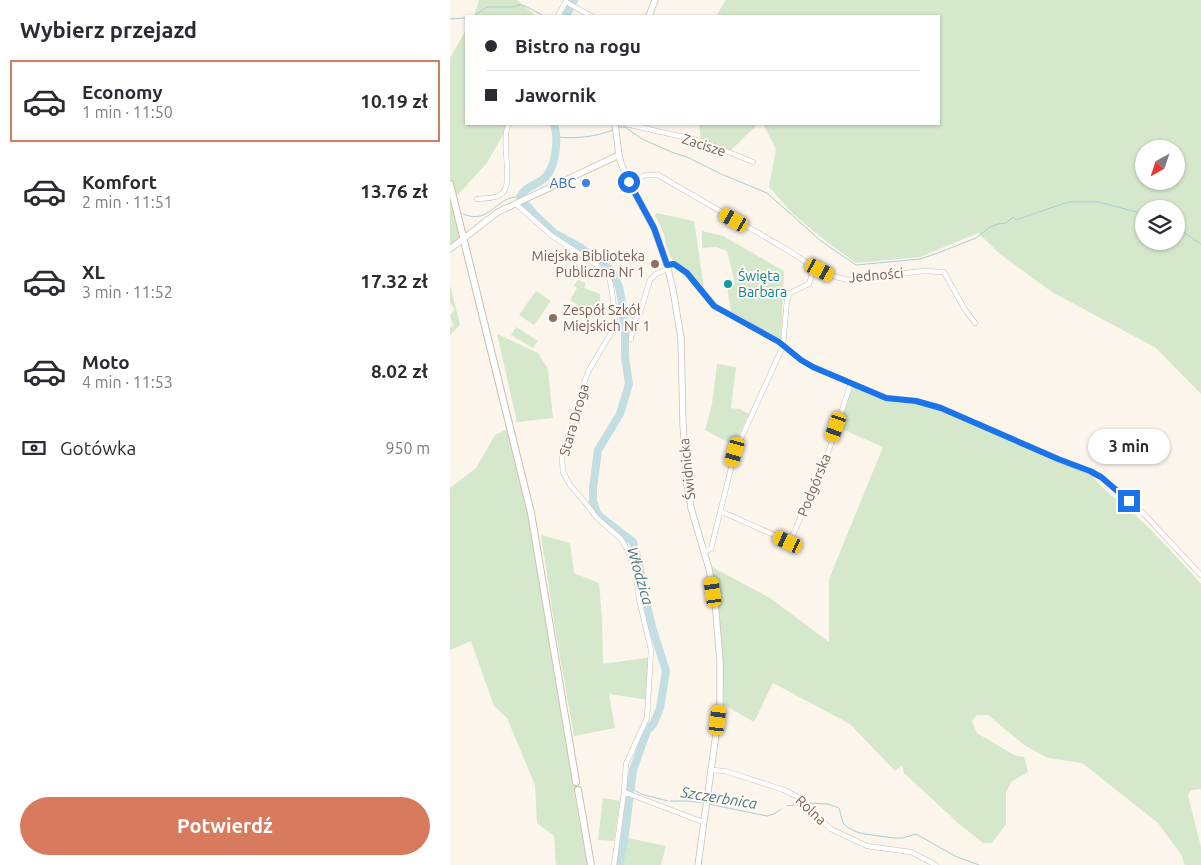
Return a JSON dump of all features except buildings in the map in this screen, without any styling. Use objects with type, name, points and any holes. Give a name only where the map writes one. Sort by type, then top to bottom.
[{"type":"main road","points":[[450,184],[531,513],[576,782]]},
{"type":"main road","points":[[578,790],[591,865]]},
{"type":"street","points":[[649,15],[655,0]]},
{"type":"street","points":[[559,15],[567,2],[588,15]]},
{"type":"street","points":[[477,199],[498,196],[505,190],[507,180],[506,132],[509,125]]},
{"type":"street","name":"Zacisze","points":[[630,125],[701,141],[753,162]]},
{"type":"street","name":"Świdnicka","points":[[615,127],[619,155],[629,182],[654,228],[668,267],[678,311],[681,338],[682,424],[687,485],[691,508],[709,569],[715,602],[721,680],[720,705],[698,865]]},
{"type":"street","points":[[450,250],[498,212],[619,155]]},
{"type":"street","name":"Jedności","points":[[629,182],[646,175],[658,175],[811,265],[836,277],[848,280],[924,271],[944,272],[964,308],[975,323]]},
{"type":"street","name":"Stara Droga","points":[[518,203],[552,236],[598,266],[605,273],[611,285],[615,315],[614,328],[585,380],[561,465],[570,485],[597,518],[621,540],[628,551],[636,573],[639,599],[652,657],[647,718],[627,758],[625,792],[614,865]]},
{"type":"street","points":[[631,338],[633,322],[640,313],[650,280],[656,274],[674,264],[687,273],[717,308],[739,318],[813,367],[886,398],[916,401],[938,407],[1101,477],[1144,514],[1180,550],[1201,575]]},
{"type":"street","points":[[704,552],[711,549],[735,452],[783,346],[787,300],[790,294],[809,284],[812,274],[811,265]]},
{"type":"street","name":"Podgórska","points":[[720,511],[790,542],[828,450],[851,383]]},
{"type":"street","name":"Rolna","points":[[711,770],[725,771],[790,792],[831,828],[868,846],[911,852],[936,865]]},
{"type":"street","points":[[625,792],[703,822]]},
{"type":"green space","points":[[479,0],[517,0],[535,15],[474,15]]},
{"type":"green space","points":[[726,0],[1201,0],[1201,394],[1156,348],[1052,292],[1000,254],[978,233],[920,257],[856,263],[793,214],[769,187],[776,149],[764,125],[940,125],[940,15],[717,15]]},
{"type":"green space","points":[[465,32],[465,125],[508,125],[487,163],[454,199],[464,239],[450,249],[450,58]]},
{"type":"green space","points":[[699,125],[757,125],[728,153],[701,141]]},
{"type":"green space","points":[[656,213],[694,221],[704,288],[689,271],[671,258],[664,233],[655,216]]},
{"type":"green space","points":[[702,231],[723,236],[784,271],[781,340],[731,311],[727,287],[735,283],[727,251],[716,247],[702,248]]},
{"type":"green space","points":[[578,280],[586,283],[584,288],[600,294],[600,320],[570,300],[577,288],[574,285]]},
{"type":"green space","points":[[450,285],[460,325],[450,335],[450,328],[454,325],[450,315],[455,310],[450,302]]},
{"type":"green space","points":[[536,291],[551,301],[534,325],[519,315]]},
{"type":"green space","points":[[516,327],[538,341],[533,348],[511,335]]},
{"type":"green space","points":[[497,334],[538,353],[548,369],[553,418],[517,422]]},
{"type":"green space","points":[[717,364],[736,367],[731,408],[740,409],[749,414],[734,446],[705,430],[712,404]]},
{"type":"green space","points":[[851,383],[887,398],[925,403],[1090,471],[1098,483],[1149,529],[1201,584],[1201,789],[1191,790],[1188,795],[1201,847],[1201,865],[1185,865],[1181,854],[1158,823],[1082,763],[1048,758],[1024,745],[988,715],[977,715],[972,721],[977,733],[1014,755],[1024,757],[1028,772],[1012,781],[1006,792],[1006,824],[992,843],[983,843],[958,823],[904,773],[902,765],[895,771],[850,724],[773,683],[754,722],[724,705],[721,637],[712,567],[770,598],[829,642],[829,579],[883,447],[837,427]]},
{"type":"green space","points":[[510,428],[531,513],[540,589],[578,790],[574,792],[587,865],[556,865],[554,836],[537,823],[535,785],[507,718],[494,706],[471,641],[450,650],[450,488],[476,468],[495,435]]},
{"type":"green space","points":[[541,535],[570,543],[574,573],[599,583],[603,664],[652,657],[649,700],[609,694],[615,728],[574,736]]},
{"type":"green space","points":[[603,798],[620,801],[614,841],[598,840]]},
{"type":"green space","points":[[628,838],[666,846],[661,865],[619,865],[624,842]]},
{"type":"waterway","name":"Włodzica","points":[[566,15],[574,0]]},
{"type":"waterway","points":[[475,15],[487,7],[514,7],[519,5],[542,15]]},
{"type":"waterway","points":[[450,19],[465,18]]},
{"type":"waterway","name":"Włodzica","points":[[554,125],[556,146],[550,170],[547,176],[527,189],[520,197],[554,233],[580,247],[612,271],[619,287],[629,384],[620,414],[598,450],[593,501],[597,513],[633,542],[652,627],[666,671],[660,708],[654,723],[647,731],[633,770],[624,842],[619,865]]},
{"type":"waterway","points":[[619,127],[625,127],[642,139],[767,193],[821,241],[856,265],[920,259],[976,238],[990,227],[1006,223],[1013,217],[1016,220],[1068,202],[1099,202],[1135,212]]},
{"type":"waterway","points":[[557,137],[585,137],[613,130]]},
{"type":"waterway","points":[[463,214],[472,217],[480,216],[504,200],[520,197]]},
{"type":"waterway","points":[[1185,233],[1201,244]]},
{"type":"waterway","name":"Szczerbnica","points":[[631,788],[641,794],[668,801]]},
{"type":"waterway","name":"Szczerbnica","points":[[670,801],[705,803]]},
{"type":"waterway","name":"Szczerbnica","points":[[807,803],[828,804],[839,808],[843,823],[857,832],[894,838],[916,834],[955,856],[979,865]]},
{"type":"waterway","name":"Szczerbnica","points":[[708,804],[767,816],[781,809]]},
{"type":"waterway","name":"Szczerbnica","points":[[787,806],[800,804]]},
{"type":"place","name":"ABC","points":[[586,183]]},
{"type":"place","name":"Miejska Biblioteka Publiczna Nr 1","points":[[655,264]]},
{"type":"place","name":"Święta Barbara","points":[[728,284]]},
{"type":"place","name":"Zespół Szkół Miejskich Nr 1","points":[[553,318]]},
{"type":"route","points":[[629,182],[654,228],[667,265],[674,264],[687,273],[717,308],[739,318],[779,342],[813,367],[886,398],[925,402],[966,418],[985,428],[1090,471],[1101,477],[1129,501]]}]
